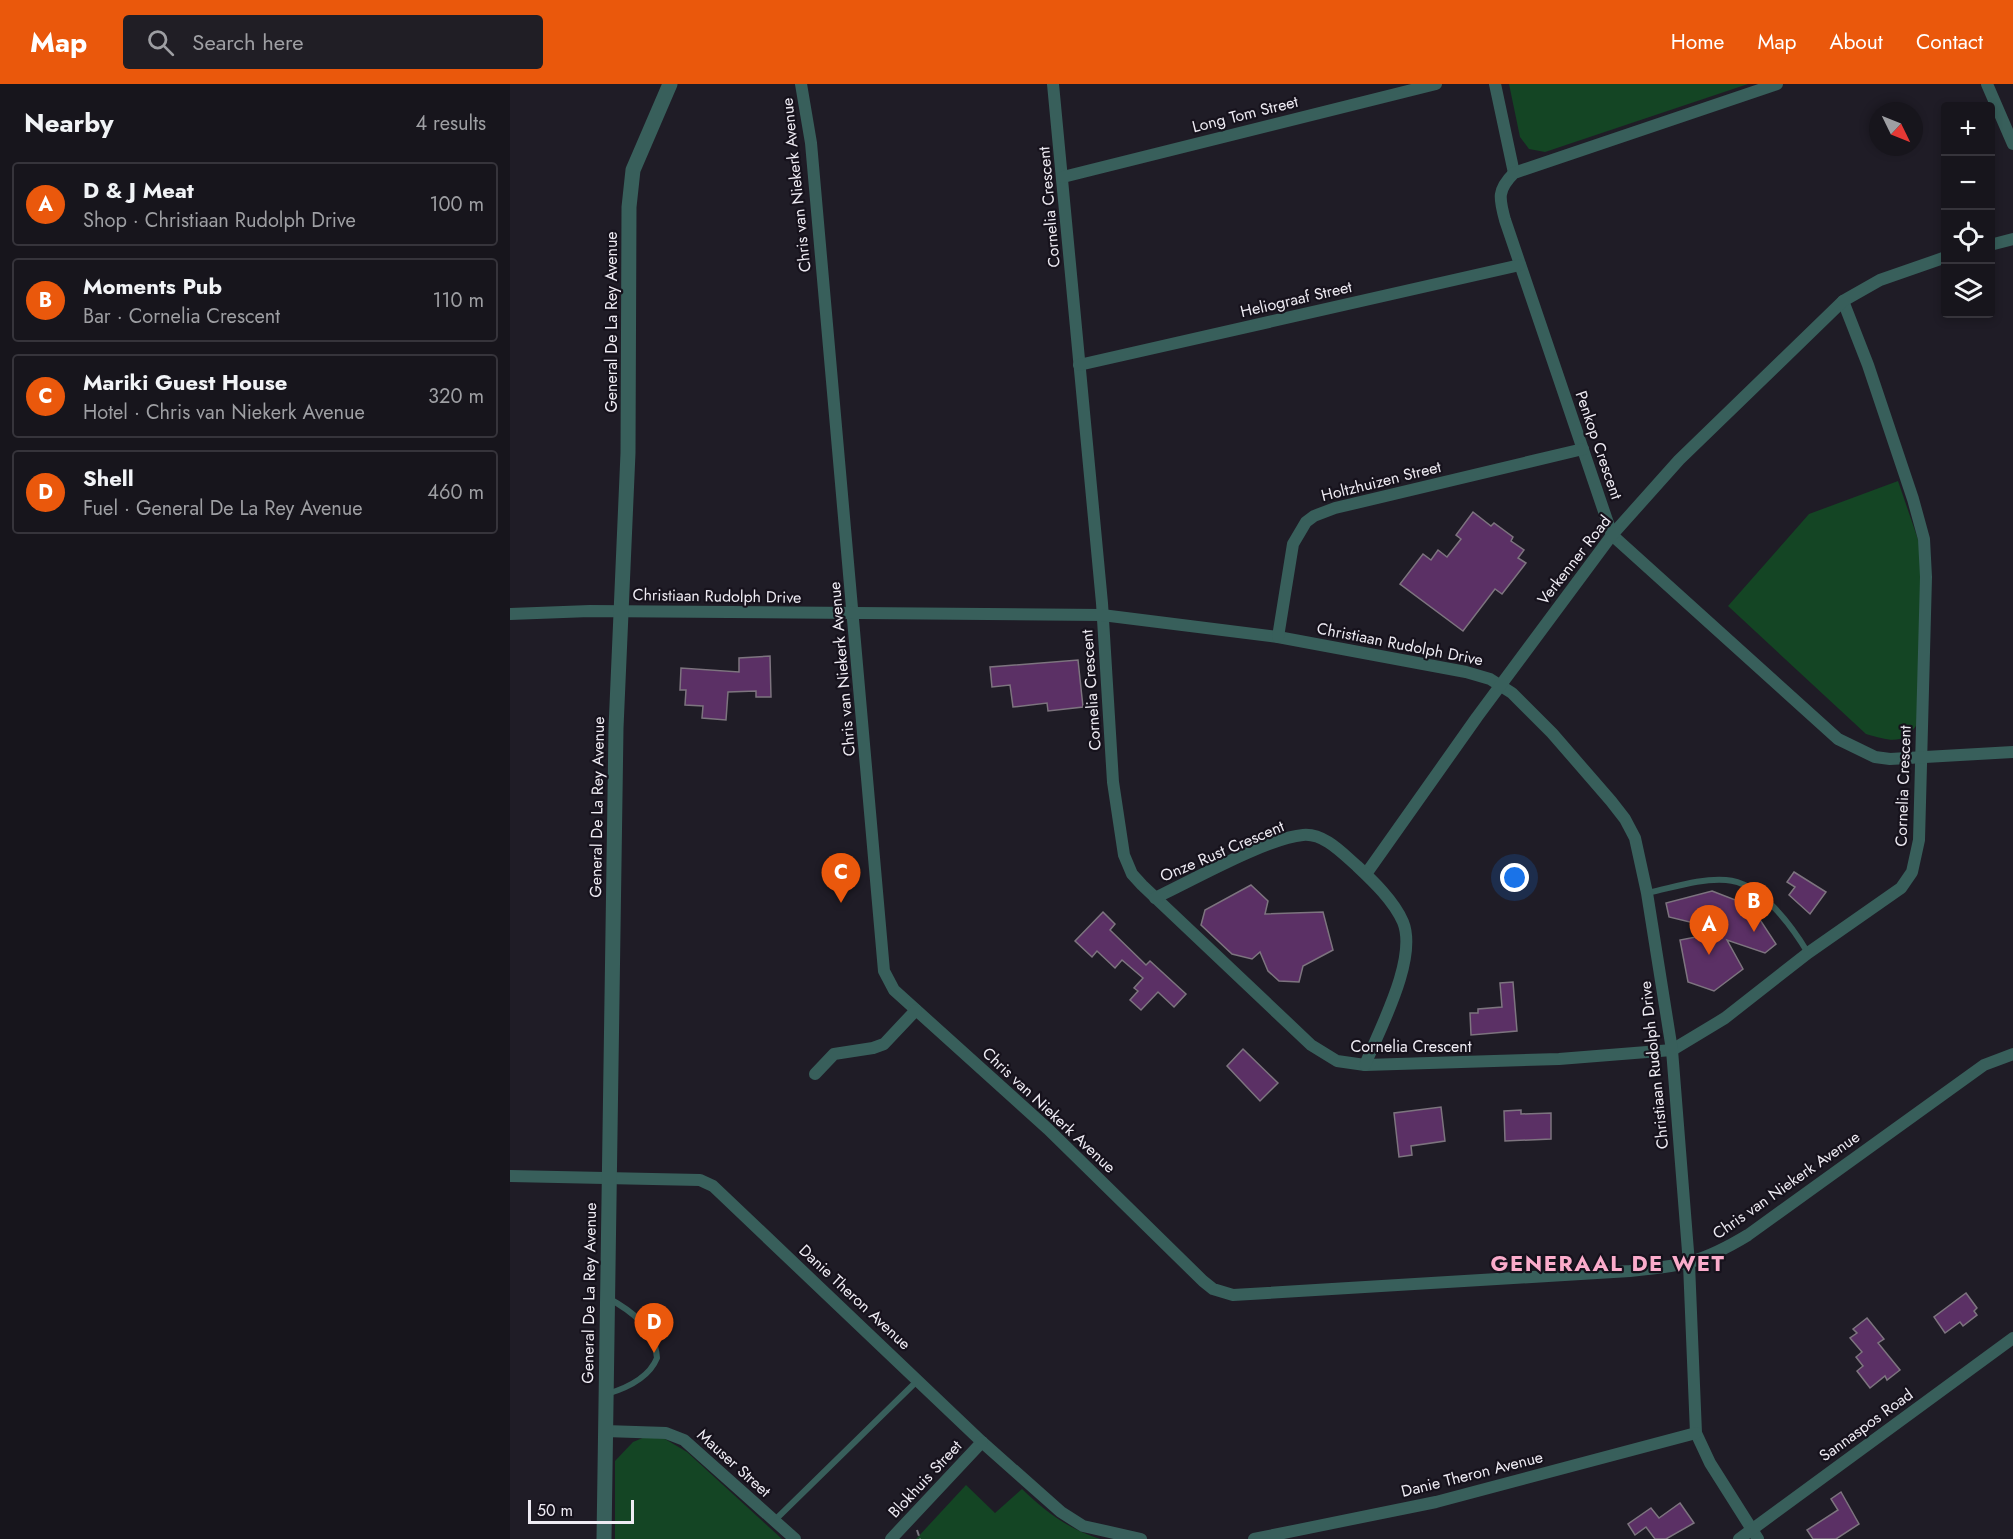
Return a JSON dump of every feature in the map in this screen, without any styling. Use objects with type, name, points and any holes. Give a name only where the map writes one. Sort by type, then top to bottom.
[{"type":"street","name":"General De La Rey Avenue","points":[[604,1539],[616,740],[628,453],[630,180],[637,157],[670,84]]},
{"type":"street","name":"Chris van Niekerk Avenue","points":[[801,84],[812,143],[884,971],[894,990],[1048,1129],[1213,1290],[1223,1293],[1379,1287],[1630,1271],[1689,1264],[1714,1255],[1748,1235],[1984,1065],[2013,1054]]},
{"type":"street","name":"Cornelia Crescent","points":[[1053,84],[1102,615],[1113,782],[1121,843],[1132,874],[1321,1052],[1336,1061],[1365,1065],[1547,1059],[1672,1050],[1725,1018],[1808,953],[1896,892],[1912,872],[1919,840],[1926,577],[1923,539],[1913,499],[1868,365],[1843,301]]},
{"type":"street","name":"Long Tom Street","points":[[1063,177],[1436,84]]},
{"type":"street","points":[[1495,84],[1514,173],[1777,84]]},
{"type":"street","points":[[1988,84],[2013,144]]},
{"type":"street","name":"Penkop Crescent","points":[[1514,173],[1503,185],[1500,198],[1520,265],[1612,535],[1838,739],[1875,757],[1890,759],[2013,752]]},
{"type":"street","points":[[1995,244],[2013,239]]},
{"type":"street","name":"Verkenner Road","points":[[1366,874],[1501,684],[1612,535],[1679,460],[1843,301],[1880,280],[1941,259]]},
{"type":"street","name":"Heliograaf Street","points":[[1079,365],[1520,265]]},
{"type":"street","name":"Holtzhuizen Street","points":[[1278,637],[1293,544],[1299,531],[1314,516],[1362,501],[1583,449]]},
{"type":"street","name":"Christiaan Rudolph Drive","points":[[510,614],[621,611],[1102,615],[1278,637],[1466,672],[1501,684],[1552,733],[1625,819],[1635,838],[1647,893],[1672,1050],[1689,1264],[1696,1433],[1710,1463],[1755,1534]]},
{"type":"street","name":"Onze Rust Crescent","points":[[1155,897],[1263,848],[1301,835],[1325,840],[1366,874],[1402,921],[1407,943],[1402,968],[1365,1065]]},
{"type":"street","points":[[815,1074],[834,1054],[884,1044],[916,1010]]},
{"type":"street","name":"Danie Theron Avenue","points":[[510,1176],[609,1176],[700,1180],[713,1186],[982,1442],[1061,1512],[1083,1526],[1141,1539]]},
{"type":"street","name":"Sannaspos Road","points":[[1738,1539],[1755,1534],[2013,1338]]},
{"type":"street","name":"Mauser Street","points":[[605,1431],[666,1433],[684,1440],[795,1539]]},
{"type":"street","name":"Danie Theron Avenue","points":[[1254,1539],[1436,1502],[1696,1433]]},
{"type":"street","name":"Blokhuis Street","points":[[891,1539],[982,1442]]},
{"type":"lane","points":[[1647,893],[1699,882],[1728,880],[1745,886],[1774,908],[1796,933],[1808,953]]},
{"type":"lane","points":[[606,1394],[622,1390],[647,1374],[657,1359],[653,1339],[638,1318],[628,1309],[607,1298]]},
{"type":"lane","points":[[774,1521],[919,1380]]},
{"type":"green space","points":[[1509,84],[1748,84],[1545,152],[1529,149],[1520,137]]},
{"type":"green space","points":[[1898,481],[1922,551],[1919,722],[1907,735],[1890,740],[1866,734],[1728,606],[1809,514]]},
{"type":"green space","points":[[645,1437],[665,1439],[687,1452],[782,1539],[615,1539],[615,1461],[633,1442]]},
{"type":"green space","points":[[966,1485],[995,1513],[1022,1489],[1058,1519],[1100,1539],[916,1539]]},
{"type":"building","points":[[1473,512],[1491,526],[1494,523],[1513,537],[1511,541],[1524,550],[1518,558],[1526,563],[1502,594],[1495,589],[1463,631],[1400,584],[1423,554],[1431,560],[1438,550],[1447,557],[1461,539],[1456,535]]},
{"type":"building","points":[[770,656],[771,697],[756,697],[756,691],[728,692],[726,720],[702,718],[703,706],[685,705],[686,690],[680,690],[681,668],[739,672],[739,658]]},
{"type":"building","points":[[1078,660],[1083,707],[1048,711],[1047,703],[1013,707],[1010,685],[992,687],[990,667]]},
{"type":"building","points":[[1794,872],[1826,892],[1810,914],[1789,895],[1795,887],[1787,882]]},
{"type":"building","points":[[1251,885],[1268,901],[1265,914],[1323,912],[1333,950],[1303,966],[1299,982],[1279,981],[1268,971],[1260,952],[1252,959],[1232,954],[1201,925],[1205,910]]},
{"type":"building","points":[[1712,891],[1751,906],[1776,944],[1765,953],[1727,940],[1743,969],[1714,991],[1688,982],[1680,940],[1727,931],[1669,917],[1666,903]]},
{"type":"building","points":[[1103,912],[1115,924],[1110,930],[1146,965],[1150,961],[1186,994],[1174,1007],[1158,992],[1141,1010],[1130,1000],[1138,991],[1134,988],[1143,978],[1122,960],[1115,968],[1097,951],[1092,957],[1075,941]]},
{"type":"building","points":[[1513,982],[1517,1031],[1471,1035],[1470,1013],[1478,1013],[1478,1009],[1502,1007],[1500,983]]},
{"type":"building","points":[[1243,1049],[1278,1083],[1260,1101],[1227,1066]]},
{"type":"building","points":[[1441,1107],[1445,1141],[1411,1146],[1412,1155],[1399,1157],[1394,1113]]},
{"type":"building","points":[[1521,1110],[1521,1114],[1551,1113],[1551,1139],[1505,1141],[1504,1111]]},
{"type":"building","points":[[1966,1293],[1977,1308],[1974,1311],[1977,1315],[1963,1326],[1960,1322],[1945,1333],[1934,1317]]},
{"type":"building","points":[[1867,1318],[1884,1339],[1878,1343],[1900,1370],[1887,1380],[1885,1376],[1870,1388],[1857,1371],[1863,1366],[1856,1357],[1862,1352],[1850,1338],[1857,1333],[1853,1329]]},
{"type":"building","points":[[1841,1492],[1859,1524],[1836,1539],[1813,1539],[1807,1530],[1838,1510],[1831,1499]]},
{"type":"building","points":[[1680,1503],[1694,1523],[1666,1539],[1655,1539],[1646,1527],[1635,1535],[1628,1524],[1651,1508],[1659,1518]]},
{"type":"place","name":"Mariki Guest House","points":[[841,903]]},
{"type":"place","name":"Moments Pub","points":[[1754,932]]},
{"type":"place","name":"D & J Meat","points":[[1709,955]]},
{"type":"place","name":"Shell","points":[[654,1353]]},
{"type":"district","name":"GENERAAL DE WET","points":[[1608,1263]]}]
